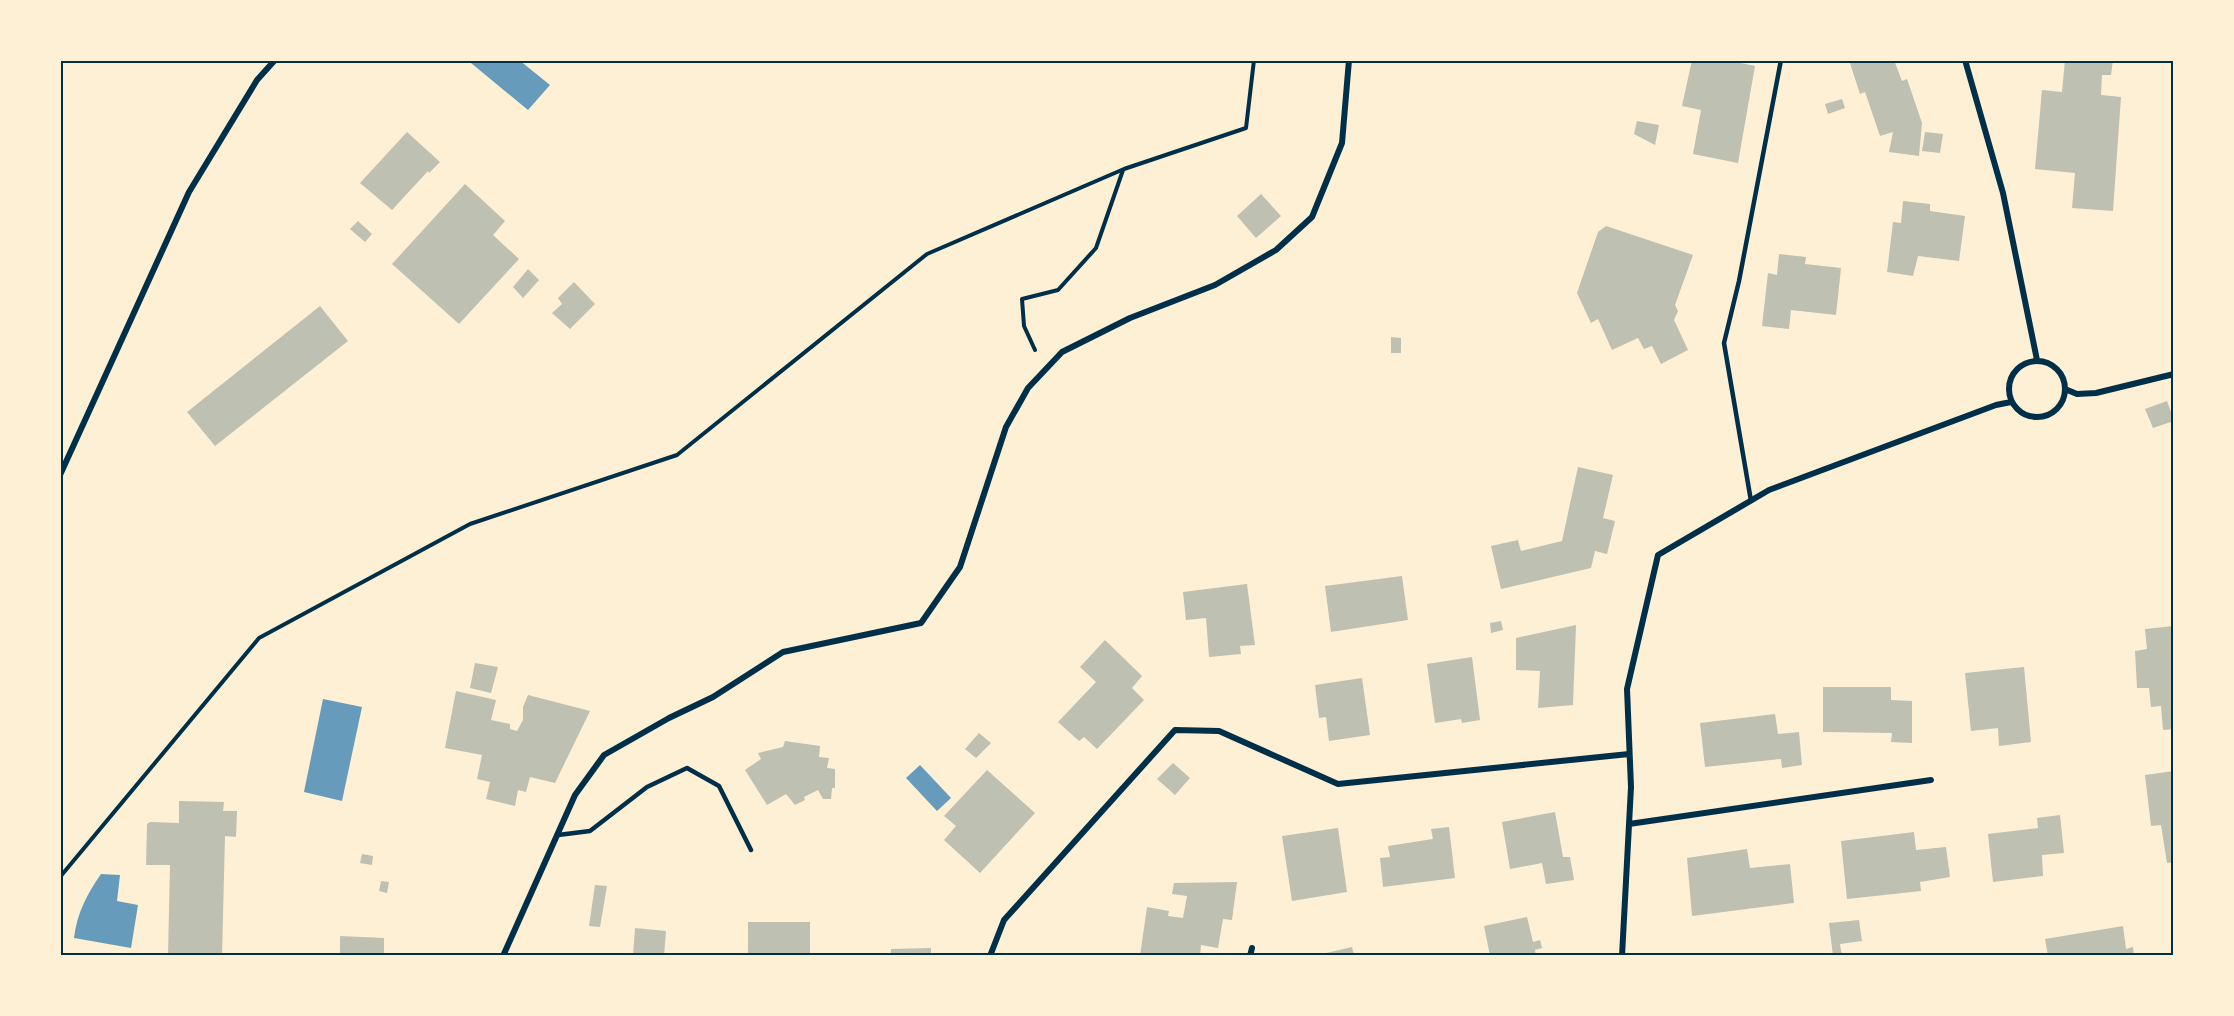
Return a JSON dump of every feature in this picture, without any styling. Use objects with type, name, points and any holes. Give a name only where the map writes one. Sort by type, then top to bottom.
[{"type":"street","points":[[60,475],[189,192],[256,80],[275,60]]},
{"type":"street","points":[[503,956],[575,795],[604,755],[713,696],[783,652],[921,622],[960,567],[1006,427],[1028,388],[1062,352],[1130,318],[1215,285],[1276,250],[1312,217],[1342,142],[1349,60]]},
{"type":"street","points":[[1965,60],[2003,193],[2037,360]]},
{"type":"street","points":[[2037,360],[2051,364],[2061,373],[2066,388],[2061,405],[2051,414],[2036,418],[2020,412],[2012,402],[2011,377],[2021,365],[2037,360]]},
{"type":"street","points":[[2066,388],[2077,394],[2096,393],[2174,374]]},
{"type":"street","points":[[1622,956],[1631,787],[1627,690],[1658,555],[1769,490],[1996,405],[2012,402]]},
{"type":"street","points":[[990,956],[1004,920],[1175,730],[1219,730],[1338,784],[1629,754]]},
{"type":"street","points":[[1629,824],[1931,780]]},
{"type":"street","points":[[1250,956],[1252,948]]},
{"type":"lane","points":[[1751,501],[1724,343],[1739,281],[1781,60]]},
{"type":"lane","points":[[558,835],[590,831],[647,787],[687,768],[719,786],[751,850]]},
{"type":"path","points":[[60,877],[259,638],[470,524],[677,455],[927,254],[1124,170],[1246,128],[1254,60]]},
{"type":"path","points":[[1045,371],[1024,326],[1022,299],[1058,290],[1096,248],[1124,170]]},
{"type":"water","points":[[473,60],[519,60],[550,85],[528,110],[471,63]]},
{"type":"water","points":[[323,699],[362,707],[342,801],[304,792]]},
{"type":"water","points":[[920,765],[951,798],[937,811],[906,778]]},
{"type":"water","points":[[101,874],[120,875],[117,901],[138,905],[131,948],[74,938],[83,904]]},
{"type":"building","points":[[1692,60],[1727,60],[1755,66],[1738,163],[1693,154],[1701,110],[1682,106]]},
{"type":"building","points":[[1849,60],[1894,60],[1902,81],[1907,79],[1922,123],[1919,156],[1889,152],[1893,132],[1880,136],[1865,92],[1860,94]]},
{"type":"building","points":[[2065,60],[2113,60],[2111,75],[2102,75],[2101,95],[2121,97],[2113,211],[2072,208],[2075,173],[2035,169],[2042,90],[2062,92]]},
{"type":"building","points":[[1842,99],[1845,108],[1828,114],[1825,104]]},
{"type":"building","points":[[1637,121],[1659,125],[1655,145],[1634,134]]},
{"type":"building","points":[[407,132],[440,162],[429,173],[428,171],[392,210],[360,183]]},
{"type":"building","points":[[1925,132],[1943,134],[1940,153],[1922,151]]},
{"type":"building","points":[[465,184],[505,221],[493,235],[519,259],[459,324],[392,264]]},
{"type":"building","points":[[1261,194],[1281,216],[1256,238],[1237,216]]},
{"type":"building","points":[[1903,201],[1930,204],[1930,211],[1965,216],[1959,261],[1918,256],[1913,276],[1887,272],[1893,222],[1901,223]]},
{"type":"building","points":[[358,221],[372,234],[365,242],[350,229]]},
{"type":"building","points":[[1606,226],[1693,255],[1675,305],[1678,311],[1674,320],[1688,350],[1661,364],[1652,346],[1644,349],[1638,338],[1612,350],[1598,319],[1591,323],[1577,293],[1598,232]]},
{"type":"building","points":[[1779,254],[1806,257],[1805,264],[1841,268],[1836,315],[1791,310],[1789,329],[1762,326],[1768,273],[1777,275]]},
{"type":"building","points":[[528,269],[539,280],[523,298],[513,287]]},
{"type":"building","points":[[574,282],[595,304],[570,329],[552,313],[562,304],[558,298]]},
{"type":"building","points":[[320,306],[348,341],[215,446],[187,412]]},
{"type":"building","points":[[1391,337],[1401,338],[1401,353],[1391,353]]},
{"type":"building","points":[[2167,401],[2174,421],[2153,428],[2145,409]]},
{"type":"building","points":[[1578,467],[1613,475],[1603,518],[1615,521],[1607,554],[1595,551],[1591,568],[1501,589],[1491,546],[1518,540],[1521,551],[1562,541]]},
{"type":"building","points":[[1402,576],[1408,620],[1331,632],[1325,586]]},
{"type":"building","points":[[1247,584],[1255,645],[1240,646],[1241,654],[1209,657],[1206,618],[1186,620],[1183,592]]},
{"type":"building","points":[[1501,621],[1503,630],[1491,633],[1490,623]]},
{"type":"building","points":[[1576,625],[1573,705],[1538,708],[1540,671],[1516,670],[1516,638]]},
{"type":"building","points":[[2174,626],[2174,729],[2163,730],[2161,706],[2151,707],[2149,688],[2137,688],[2135,651],[2147,649],[2145,629]]},
{"type":"building","points":[[1105,640],[1142,676],[1132,688],[1144,700],[1097,749],[1084,737],[1079,741],[1058,722],[1096,682],[1080,667]]},
{"type":"building","points":[[1472,657],[1480,720],[1462,723],[1461,719],[1435,723],[1427,664]]},
{"type":"building","points":[[475,663],[498,667],[491,693],[470,688]]},
{"type":"building","points":[[2024,667],[2031,742],[1999,746],[1998,728],[1971,731],[1965,673]]},
{"type":"building","points":[[1362,678],[1370,735],[1329,741],[1326,717],[1319,718],[1315,685]]},
{"type":"building","points":[[1823,687],[1891,687],[1891,700],[1912,701],[1912,743],[1891,742],[1892,733],[1823,732]]},
{"type":"building","points":[[456,691],[496,700],[491,720],[510,724],[510,729],[517,731],[523,720],[523,707],[528,695],[590,711],[555,783],[530,777],[526,792],[518,790],[515,806],[486,799],[490,782],[477,779],[482,755],[445,748]]},
{"type":"building","points":[[1775,714],[1778,734],[1799,732],[1802,765],[1782,768],[1781,759],[1705,767],[1700,723]]},
{"type":"building","points":[[979,733],[991,743],[976,758],[965,749]]},
{"type":"building","points":[[785,741],[820,746],[819,757],[829,758],[827,768],[835,769],[835,788],[832,788],[831,799],[823,799],[818,790],[795,805],[786,794],[767,805],[745,770],[761,759],[758,753],[783,747]]},
{"type":"building","points":[[1173,763],[1190,778],[1175,795],[1157,779]]},
{"type":"building","points":[[987,770],[1035,813],[980,873],[944,840],[956,826],[944,816]]},
{"type":"building","points":[[2174,771],[2174,862],[2167,863],[2161,825],[2151,826],[2145,775]]},
{"type":"building","points":[[179,801],[224,802],[223,811],[237,811],[236,837],[225,836],[222,956],[168,956],[170,865],[146,865],[147,824],[150,822],[179,823]]},
{"type":"building","points":[[1555,812],[1563,857],[1570,857],[1574,880],[1546,884],[1542,863],[1510,869],[1502,822]]},
{"type":"building","points":[[2060,815],[2064,853],[2042,855],[2043,876],[1993,882],[1988,834],[2038,828],[2037,818]]},
{"type":"building","points":[[1449,827],[1455,878],[1383,887],[1380,858],[1390,857],[1388,846],[1433,839],[1431,829]]},
{"type":"building","points":[[1338,828],[1347,892],[1292,901],[1282,836]]},
{"type":"building","points":[[1914,832],[1916,850],[1946,847],[1950,877],[1920,882],[1921,891],[1847,899],[1841,841]]},
{"type":"building","points":[[1747,849],[1750,868],[1790,864],[1794,903],[1692,916],[1687,858]]},
{"type":"building","points":[[362,854],[373,856],[372,865],[360,863]]},
{"type":"building","points":[[381,881],[389,882],[387,893],[379,891]]},
{"type":"building","points":[[1237,882],[1232,920],[1223,919],[1218,948],[1201,945],[1200,956],[1140,956],[1147,907],[1169,911],[1168,916],[1183,918],[1187,896],[1172,894],[1174,883]]},
{"type":"building","points":[[595,885],[607,886],[600,927],[589,926]]},
{"type":"building","points":[[1527,917],[1533,942],[1540,940],[1542,948],[1535,950],[1536,956],[1490,956],[1484,926]]},
{"type":"building","points":[[1859,920],[1862,941],[1840,944],[1842,956],[1833,956],[1829,923]]},
{"type":"building","points":[[748,922],[810,922],[810,956],[748,956]]},
{"type":"building","points":[[2123,926],[2126,949],[2133,947],[2134,956],[2048,956],[2045,939]]},
{"type":"building","points":[[635,928],[666,931],[664,956],[633,956]]},
{"type":"building","points":[[340,936],[384,938],[384,956],[340,956]]},
{"type":"building","points":[[1352,947],[1354,955],[1351,956],[1322,956],[1322,954]]},
{"type":"building","points":[[931,948],[931,956],[891,956],[891,949]]},
{"type":"building","points":[[393,953],[425,953],[425,956],[393,956]]}]
